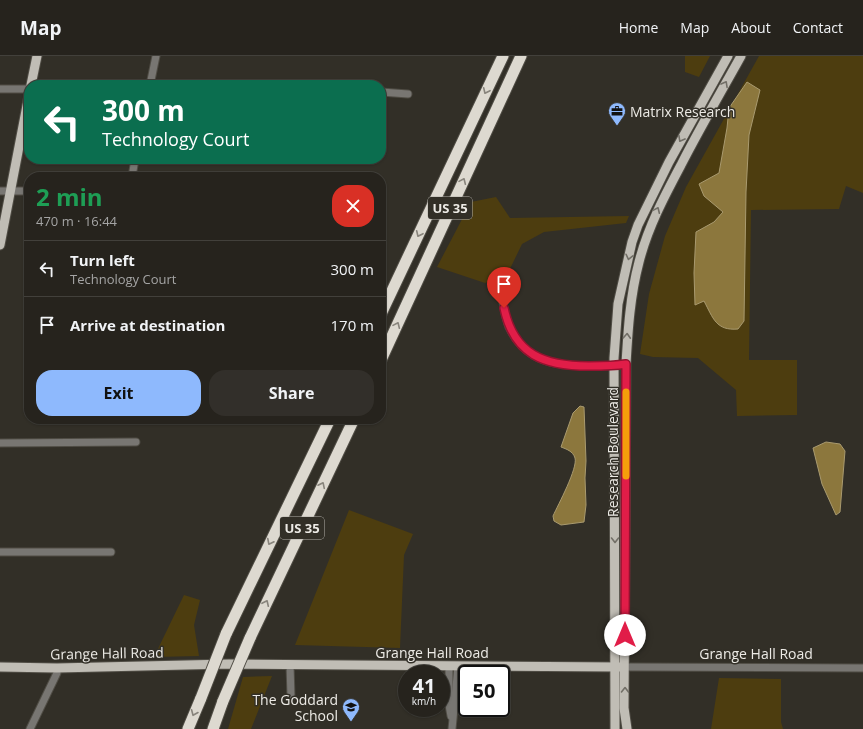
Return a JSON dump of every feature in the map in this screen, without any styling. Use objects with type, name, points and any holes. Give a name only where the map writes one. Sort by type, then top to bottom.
[{"type":"highway","name":"US 35","points":[[386,303],[503,56]]},
{"type":"highway","name":"US 35","points":[[386,349],[521,56]]},
{"type":"highway","name":"US 35","points":[[188,729],[226,634],[328,424]]},
{"type":"highway","name":"US 35","points":[[213,729],[223,701],[250,638],[352,424]]},
{"type":"main road","points":[[32,80],[37,56]]},
{"type":"main road","name":"Research Boulevard","points":[[615,729],[614,366],[618,304],[632,242],[638,225],[668,162],[728,56]]},
{"type":"main road","name":"Research Boulevard","points":[[627,729],[624,708],[626,364],[632,296],[639,262],[648,233],[701,126],[741,56]]},
{"type":"main road","points":[[0,245],[24,120]]},
{"type":"main road","name":"Grange Hall Road","points":[[0,668],[229,664],[625,667]]},
{"type":"street","points":[[151,80],[156,56]]},
{"type":"street","points":[[0,89],[24,89]]},
{"type":"street","points":[[386,92],[408,94]]},
{"type":"street","points":[[0,191],[24,191]]},
{"type":"street","points":[[502,297],[506,318],[515,336],[527,350],[536,356],[547,361],[564,365],[614,366],[626,364]]},
{"type":"street","points":[[0,443],[136,442]]},
{"type":"street","points":[[0,552],[111,552]]},
{"type":"street","points":[[290,665],[291,697]]},
{"type":"street","points":[[452,726],[454,666]]},
{"type":"street","name":"Grange Hall Road","points":[[625,667],[863,668]]},
{"type":"street","points":[[30,729],[57,673],[57,668]]},
{"type":"shaded area","points":[[685,56],[710,56],[699,77],[685,72]]},
{"type":"shaded area","points":[[759,56],[863,56],[863,193],[846,186],[839,209],[751,210],[749,360],[797,360],[797,415],[737,416],[736,390],[698,358],[653,357],[640,354],[649,294],[665,236],[686,187]]},
{"type":"shaded area","points":[[747,82],[760,90],[749,135],[746,192],[744,321],[738,329],[731,329],[720,326],[716,322],[704,301],[695,305],[694,273],[696,232],[714,222],[723,212],[704,196],[699,184],[719,173],[729,108]]},
{"type":"shaded area","points":[[496,197],[510,218],[629,216],[626,223],[544,232],[522,244],[507,275],[485,283],[437,267],[471,202]]},
{"type":"shaded area","points":[[580,406],[584,407],[586,461],[586,505],[584,522],[561,525],[554,521],[553,516],[571,478],[574,470],[575,458],[573,454],[561,447],[573,413]]},
{"type":"shaded area","points":[[826,442],[840,444],[845,451],[840,512],[836,515],[822,484],[813,448]]},
{"type":"shaded area","points":[[349,510],[413,534],[404,555],[400,648],[295,645]]},
{"type":"shaded area","points":[[184,595],[200,600],[194,625],[199,656],[154,657]]},
{"type":"shaded area","points":[[272,676],[251,729],[228,729],[243,677]]},
{"type":"shaded area","points":[[719,678],[781,679],[781,722],[783,729],[711,729]]},
{"type":"slow traffic","points":[[626,392],[626,476]]},
{"type":"place","name":"Matrix Research","points":[[617,126]]},
{"type":"place","name":"The Goddard School","points":[[351,722]]},
{"type":"route","points":[[504,308],[509,327],[520,343],[527,350],[544,360],[554,364],[564,365],[614,366],[626,364],[625,635]]}]
